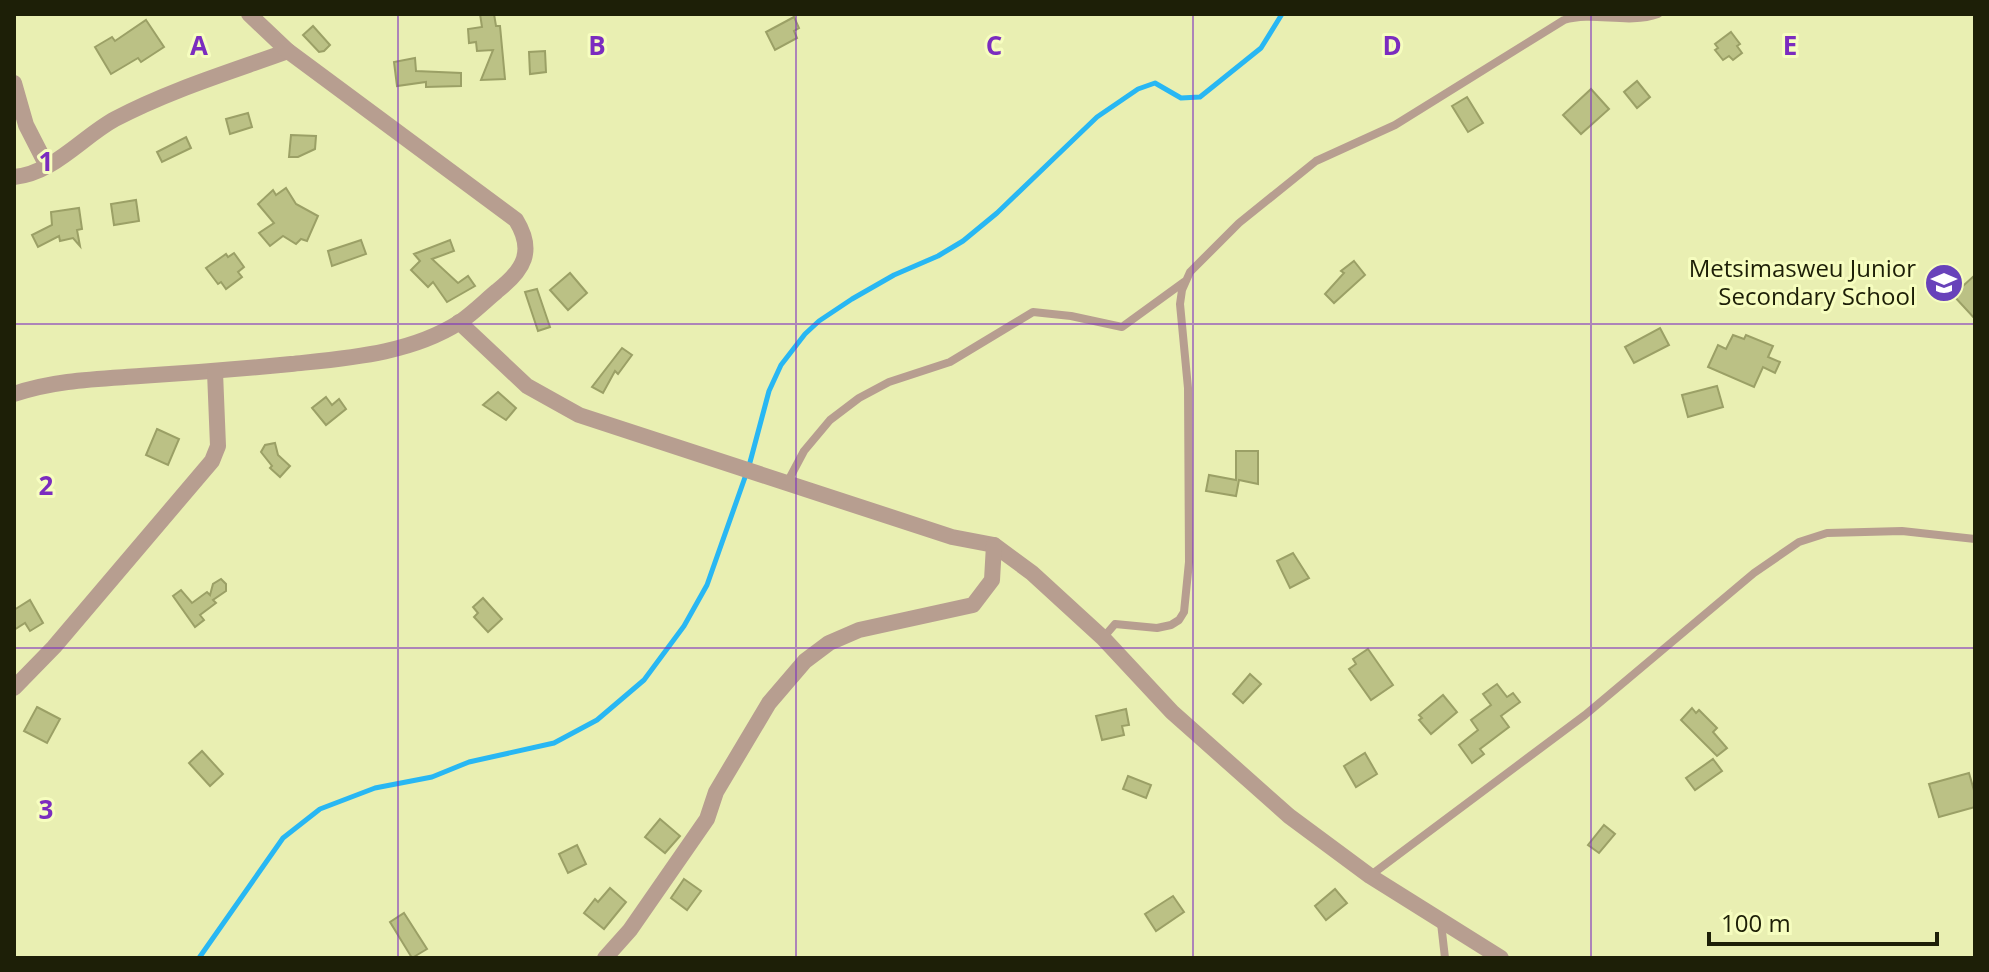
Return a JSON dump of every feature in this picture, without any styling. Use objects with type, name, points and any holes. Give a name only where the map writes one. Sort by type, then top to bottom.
[{"type":"street","points":[[14,394],[65,383],[215,372],[377,354],[420,341],[459,322],[503,287],[522,265],[527,249],[525,234],[516,220],[288,51],[249,14]]},
{"type":"street","points":[[14,177],[47,166],[112,121],[167,94],[288,51]]},
{"type":"street","points":[[14,83],[26,125],[47,166]]},
{"type":"street","points":[[459,322],[527,386],[579,415],[952,537],[994,545],[1032,573],[1103,638],[1172,712],[1289,816],[1370,876],[1501,958]]},
{"type":"street","points":[[14,688],[54,647],[212,461],[218,446],[215,372]]},
{"type":"street","points":[[605,958],[630,930],[707,819],[716,792],[762,715],[805,661],[829,643],[859,630],[973,605],[992,580],[994,545]]},
{"type":"lane","points":[[1103,638],[1115,624],[1157,628],[1171,625],[1184,612],[1189,562],[1188,388],[1180,304],[1190,272],[1239,223],[1316,161],[1395,125],[1564,20],[1579,15],[1632,18],[1658,14]]},
{"type":"lane","points":[[781,481],[830,420],[859,398],[889,382],[950,362],[1033,312],[1122,327],[1185,282]]},
{"type":"lane","points":[[1370,876],[1585,715],[1754,573],[1799,542],[1827,533],[1902,531],[1975,539]]},
{"type":"lane","points":[[1440,918],[1445,958]]},
{"type":"building","points":[[480,14],[494,14],[496,26],[500,26],[505,79],[481,80],[493,50],[477,51],[476,42],[469,43],[468,29],[482,27]]},
{"type":"building","points":[[794,17],[799,28],[794,31],[797,38],[775,50],[766,32]]},
{"type":"building","points":[[146,20],[164,47],[141,62],[138,58],[111,74],[95,47],[112,37],[115,41]]},
{"type":"building","points":[[313,26],[330,45],[324,51],[319,52],[303,35]]},
{"type":"building","points":[[1731,32],[1740,44],[1737,46],[1742,53],[1733,60],[1729,56],[1723,60],[1715,50],[1718,48],[1715,44]]},
{"type":"building","points":[[545,51],[546,72],[530,74],[529,52]]},
{"type":"building","points":[[415,58],[416,71],[461,73],[461,86],[426,87],[426,82],[397,86],[394,62]]},
{"type":"building","points":[[1637,81],[1650,97],[1637,108],[1624,92]]},
{"type":"building","points":[[1591,89],[1609,109],[1581,134],[1563,115]]},
{"type":"building","points":[[1467,97],[1483,123],[1468,132],[1452,106]]},
{"type":"building","points":[[248,113],[252,127],[230,134],[226,119]]},
{"type":"building","points":[[291,135],[316,136],[315,149],[298,157],[289,157]]},
{"type":"building","points":[[186,137],[191,148],[162,162],[157,152]]},
{"type":"building","points":[[286,188],[296,204],[318,216],[307,241],[301,239],[296,244],[283,236],[270,246],[259,233],[274,223],[258,204],[273,190],[276,195]]},
{"type":"building","points":[[136,200],[139,221],[114,225],[111,204]]},
{"type":"building","points":[[79,208],[82,229],[77,230],[80,246],[73,238],[60,241],[59,236],[38,247],[32,235],[52,225],[51,212]]},
{"type":"building","points":[[361,240],[366,254],[332,266],[328,251]]},
{"type":"building","points":[[450,240],[454,251],[432,259],[458,283],[468,276],[475,286],[447,302],[433,282],[428,287],[411,270],[420,261],[414,254]]},
{"type":"building","points":[[234,253],[244,267],[238,272],[242,277],[226,289],[206,268],[226,254],[228,257]]},
{"type":"building","points":[[1354,261],[1365,275],[1334,303],[1325,294],[1344,273],[1341,271]]},
{"type":"building","points":[[570,273],[587,293],[568,310],[550,290]]},
{"type":"building","points":[[1975,275],[1975,319],[1953,295]]},
{"type":"building","points":[[537,289],[550,327],[538,331],[525,292]]},
{"type":"building","points":[[1660,328],[1669,345],[1634,363],[1625,347]]},
{"type":"building","points":[[1733,335],[1744,339],[1746,335],[1773,346],[1768,357],[1780,362],[1775,373],[1763,367],[1754,387],[1708,367],[1718,345],[1726,349]]},
{"type":"building","points":[[622,348],[632,355],[618,374],[615,371],[603,393],[592,387]]},
{"type":"building","points":[[1717,386],[1723,407],[1688,417],[1682,395]]},
{"type":"building","points":[[498,392],[516,408],[506,420],[483,405]]},
{"type":"building","points":[[326,397],[332,405],[339,399],[346,409],[326,425],[312,408]]},
{"type":"building","points":[[157,429],[179,439],[168,465],[146,455]]},
{"type":"building","points":[[275,443],[278,455],[290,466],[280,477],[270,468],[272,466],[261,452],[265,445]]},
{"type":"building","points":[[1236,451],[1258,451],[1258,484],[1239,480],[1236,496],[1206,491],[1209,475],[1236,480]]},
{"type":"building","points":[[1293,553],[1309,578],[1290,588],[1277,561]]},
{"type":"building","points":[[221,579],[226,584],[226,591],[200,615],[204,620],[195,627],[173,596],[181,590],[192,603],[207,592],[210,595],[213,584]]},
{"type":"building","points":[[483,598],[502,619],[488,632],[474,617],[478,613],[473,607]]},
{"type":"building","points":[[30,600],[43,623],[30,631],[25,623],[14,630],[14,610]]},
{"type":"building","points":[[1368,649],[1393,685],[1371,700],[1349,669],[1356,664],[1353,659]]},
{"type":"building","points":[[1250,674],[1261,684],[1243,703],[1233,694]]},
{"type":"building","points":[[1497,684],[1507,697],[1513,693],[1520,702],[1501,716],[1509,727],[1480,749],[1484,754],[1472,763],[1459,745],[1478,730],[1471,720],[1491,705],[1483,694]]},
{"type":"building","points":[[1443,695],[1457,712],[1431,734],[1419,720],[1422,718],[1419,715]]},
{"type":"building","points":[[37,707],[60,719],[47,743],[24,731]]},
{"type":"building","points":[[1692,708],[1696,713],[1699,710],[1717,728],[1713,732],[1727,748],[1717,756],[1681,720]]},
{"type":"building","points":[[1126,709],[1129,725],[1122,726],[1124,735],[1102,740],[1096,716]]},
{"type":"building","points":[[202,751],[223,774],[210,786],[189,763]]},
{"type":"building","points":[[1365,753],[1377,774],[1356,787],[1344,766]]},
{"type":"building","points":[[1713,759],[1722,771],[1695,790],[1686,778]]},
{"type":"building","points":[[1969,773],[1975,807],[1939,817],[1929,784]]},
{"type":"building","points":[[1128,776],[1151,785],[1146,798],[1123,789]]},
{"type":"building","points":[[660,819],[680,836],[665,853],[645,837]]},
{"type":"building","points":[[1604,825],[1615,834],[1599,853],[1588,845]]},
{"type":"building","points":[[577,845],[586,864],[568,873],[559,854]]},
{"type":"building","points":[[684,879],[701,891],[687,910],[671,898]]},
{"type":"building","points":[[610,888],[626,902],[604,929],[584,913],[595,899],[598,902]]},
{"type":"building","points":[[1335,889],[1347,903],[1326,920],[1315,906]]},
{"type":"building","points":[[1173,896],[1184,912],[1156,931],[1145,914]]},
{"type":"building","points":[[404,913],[427,949],[412,958],[390,922]]},
{"type":"waterway","points":[[199,958],[283,838],[320,809],[375,788],[432,777],[469,762],[554,743],[597,720],[644,680],[684,626],[707,585],[749,466],[769,391],[781,365],[805,334],[852,299],[963,241],[997,213],[1097,117],[1138,89],[1155,83],[1181,98],[1200,97],[1261,48],[1282,14]]},
{"type":"place","name":"Metsimasweu Junior Secondary School","points":[[1944,283]]}]
